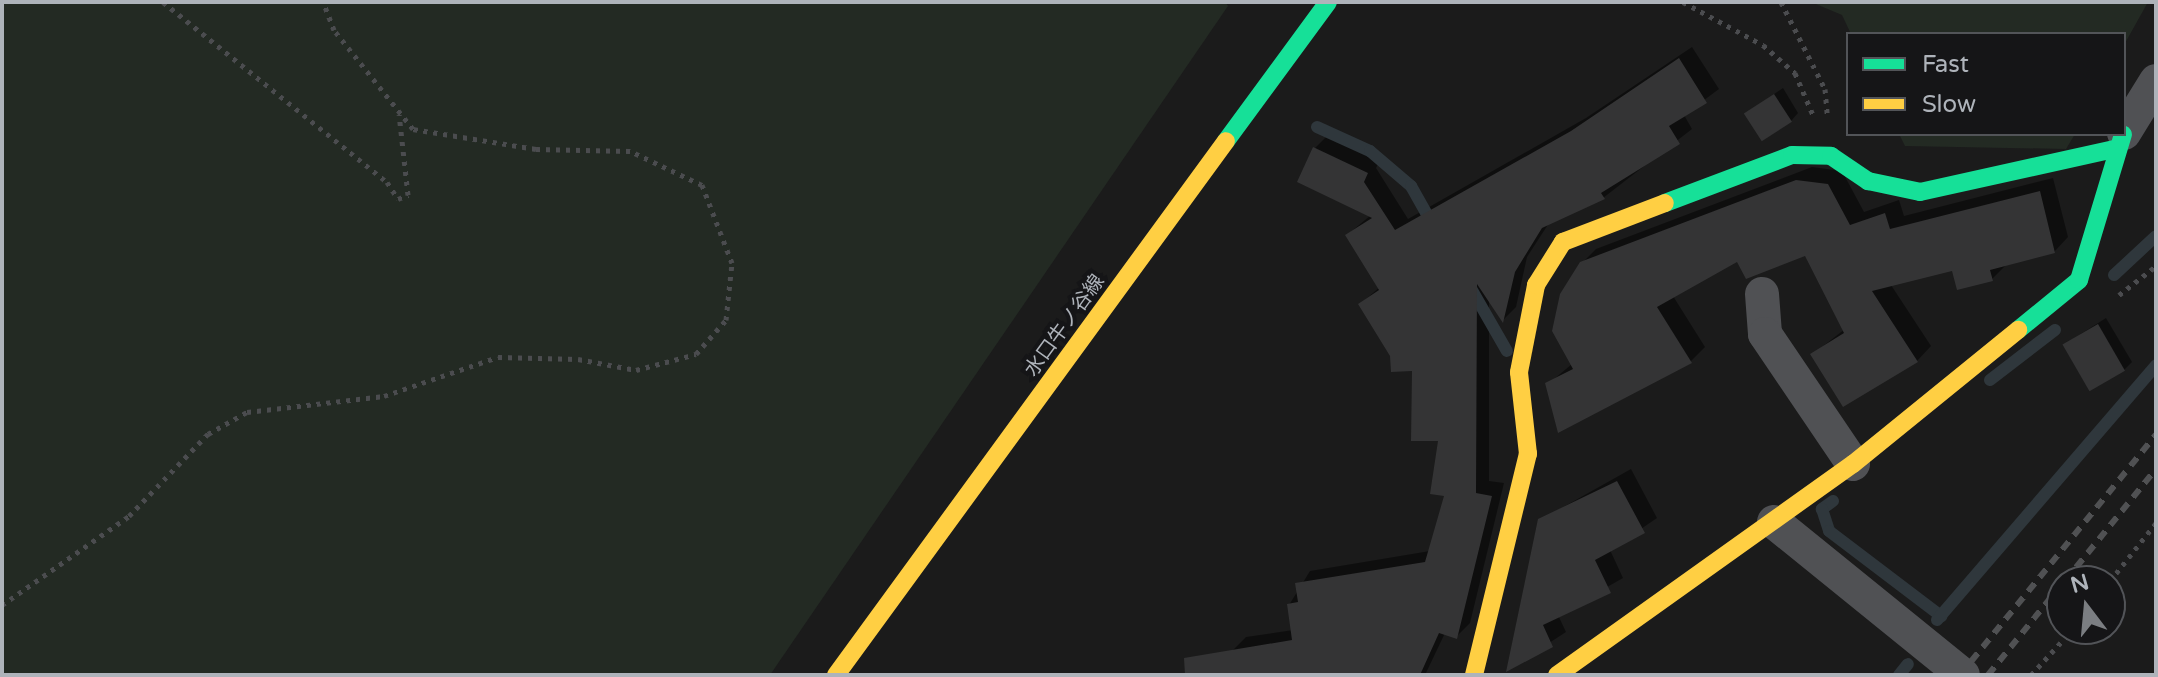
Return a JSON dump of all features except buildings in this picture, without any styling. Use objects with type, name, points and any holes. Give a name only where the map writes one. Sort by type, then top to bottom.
[{"type":"street","name":"水口牛ノ谷線","points":[[836,675],[1328,2]]},
{"type":"street","points":[[2126,129],[2156,81]]},
{"type":"street","points":[[1474,675],[1528,454],[1519,372],[1536,285],[1563,242],[1792,155],[1831,156],[1868,181],[1920,192],[2120,139]]},
{"type":"street","points":[[1557,675],[1853,464],[2079,280],[2120,139]]},
{"type":"street","points":[[1762,294],[1765,334],[1853,464]]},
{"type":"street","points":[[1774,522],[1963,675]]},
{"type":"path","points":[[163,2],[387,182],[398,199],[408,195],[399,113]]},
{"type":"path","points":[[2,605],[129,516],[208,434],[247,412],[384,396],[498,357],[578,359],[636,370],[696,354],[726,320],[732,263],[702,185],[676,167],[630,151],[451,138],[413,129],[334,30],[323,2]]},
{"type":"path","points":[[1683,2],[1763,45],[1795,73],[1831,156]]},
{"type":"path","points":[[1781,2],[1825,89],[1831,156]]},
{"type":"path","points":[[2123,565],[2156,523]]},
{"type":"path","points":[[2031,675],[2058,645]]},
{"type":"shaded area","points":[[2,2],[1225,2],[1228,6],[770,675],[2,675]]},
{"type":"shaded area","points":[[1811,2],[2148,2],[2126,41],[2126,32],[1850,32],[1842,15]]},
{"type":"shaded area","points":[[1900,136],[2074,136],[2066,149],[1905,146]]},
{"type":"waterway","points":[[1317,127],[1370,151],[1411,186],[1433,225]]},
{"type":"waterway","points":[[2114,275],[2156,236]]},
{"type":"waterway","points":[[1469,285],[1507,351]]},
{"type":"waterway","points":[[1990,380],[2055,330]]},
{"type":"waterway","points":[[1937,620],[2156,365]]},
{"type":"waterway","points":[[1833,501],[1822,509],[1829,531],[1941,616]]},
{"type":"waterway","points":[[1899,675],[1908,664]]},
{"type":"railway","points":[[1960,675],[2156,435]]},
{"type":"railway","points":[[2078,565],[2156,469]]},
{"type":"railway","points":[[1988,675],[2046,604]]},
{"type":"traffic: fast","points":[[1226,141],[1328,2]]},
{"type":"traffic: fast","points":[[2018,330],[2079,280],[2122,136]]},
{"type":"traffic: fast","points":[[1665,203],[1792,155],[1831,156],[1868,181],[1920,192],[2114,149]]},
{"type":"traffic: slow","points":[[836,675],[1226,141]]},
{"type":"traffic: slow","points":[[1474,675],[1528,454],[1519,372],[1536,285],[1563,242],[1665,203]]},
{"type":"traffic: slow","points":[[1557,675],[1853,464],[2018,330]]}]
